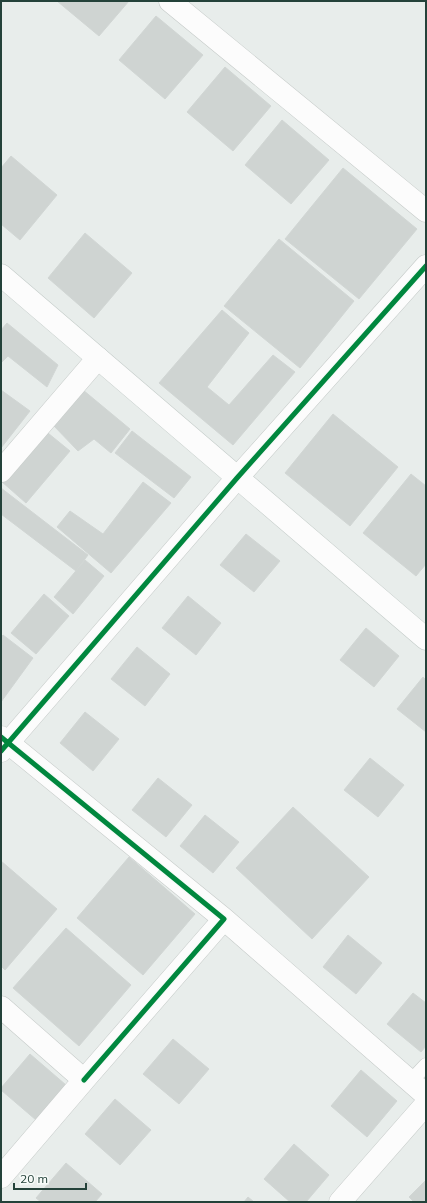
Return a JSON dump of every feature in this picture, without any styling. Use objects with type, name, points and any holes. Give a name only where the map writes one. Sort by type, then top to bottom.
[{"type":"street","points":[[170,1],[426,211]]},
{"type":"street","points":[[418,1088],[224,919],[3,744],[426,266]]},
{"type":"street","points":[[1,275],[426,640]]},
{"type":"street","points":[[1,471],[98,358]]},
{"type":"street","points":[[1,1177],[224,919]]},
{"type":"street","points":[[1,1007],[84,1080]]},
{"type":"street","points":[[340,1202],[426,1104]]},
{"type":"lane","points":[[418,1088],[426,1065]]},
{"type":"building","points":[[57,1],[129,1],[99,36]]},
{"type":"building","points":[[156,16],[203,55],[165,99],[119,60]]},
{"type":"building","points":[[225,67],[271,106],[233,151],[187,112]]},
{"type":"building","points":[[282,120],[329,160],[291,204],[245,165]]},
{"type":"building","points":[[11,156],[57,195],[20,240],[1,224],[1,168]]},
{"type":"building","points":[[343,168],[417,229],[359,299],[285,239]]},
{"type":"building","points":[[85,233],[132,273],[94,318],[48,278]]},
{"type":"building","points":[[279,239],[354,301],[300,368],[224,306]]},
{"type":"building","points":[[222,310],[249,333],[207,387],[229,405],[273,355],[295,372],[233,445],[159,383]]},
{"type":"building","points":[[7,323],[58,365],[47,387],[8,356],[1,363],[1,330]]},
{"type":"building","points":[[1,390],[30,411],[1,448]]},
{"type":"building","points":[[83,390],[130,429],[111,453],[94,439],[78,451],[54,426]]},
{"type":"building","points":[[333,414],[398,467],[350,526],[285,473]]},
{"type":"building","points":[[43,429],[70,451],[26,503],[1,481]]},
{"type":"building","points":[[132,431],[191,477],[174,498],[115,453]]},
{"type":"building","points":[[411,474],[426,486],[426,564],[416,576],[363,533]]},
{"type":"building","points":[[143,482],[171,503],[111,573],[57,527],[70,511],[103,534]]},
{"type":"building","points":[[1,488],[88,555],[76,571],[1,514]]},
{"type":"building","points":[[246,534],[280,561],[254,592],[220,565]]},
{"type":"building","points":[[85,560],[104,576],[73,614],[54,597]]},
{"type":"building","points":[[44,594],[69,616],[36,654],[11,633]]},
{"type":"building","points":[[188,596],[221,623],[196,655],[162,628]]},
{"type":"building","points":[[366,628],[399,656],[374,687],[340,660]]},
{"type":"building","points":[[3,635],[33,658],[1,702],[1,637]]},
{"type":"building","points":[[137,647],[170,674],[145,706],[111,679]]},
{"type":"building","points":[[423,677],[426,680],[426,732],[397,709]]},
{"type":"building","points":[[85,712],[119,739],[93,771],[60,743]]},
{"type":"building","points":[[370,758],[404,785],[378,817],[344,790]]},
{"type":"building","points":[[158,778],[192,805],[166,837],[132,810]]},
{"type":"building","points":[[293,807],[369,877],[312,939],[236,868]]},
{"type":"building","points":[[205,815],[239,842],[213,873],[180,846]]},
{"type":"building","points":[[129,857],[195,914],[143,975],[77,918]]},
{"type":"building","points":[[1,861],[57,909],[5,970],[1,966]]},
{"type":"building","points":[[66,928],[131,985],[79,1046],[13,988]]},
{"type":"building","points":[[348,935],[382,963],[356,994],[323,967]]},
{"type":"building","points":[[413,993],[426,1003],[426,1046],[421,1052],[387,1024]]},
{"type":"building","points":[[173,1039],[209,1069],[179,1104],[143,1074]]},
{"type":"building","points":[[30,1054],[66,1085],[36,1120],[1,1090],[1,1088]]},
{"type":"building","points":[[361,1070],[397,1101],[367,1137],[331,1106]]},
{"type":"building","points":[[115,1099],[151,1130],[120,1165],[85,1134]]},
{"type":"building","points":[[294,1144],[329,1175],[306,1202],[290,1202],[264,1179]]},
{"type":"building","points":[[66,1163],[102,1194],[95,1202],[41,1202],[36,1198]]},
{"type":"building","points":[[426,1180],[426,1202],[414,1202],[409,1197]]},
{"type":"building","points":[[248,1197],[254,1202],[244,1202]]},
{"type":"cycle path","points":[[1,751],[237,478],[426,266]]},
{"type":"cycle path","points":[[1,737],[224,919],[84,1080]]}]
